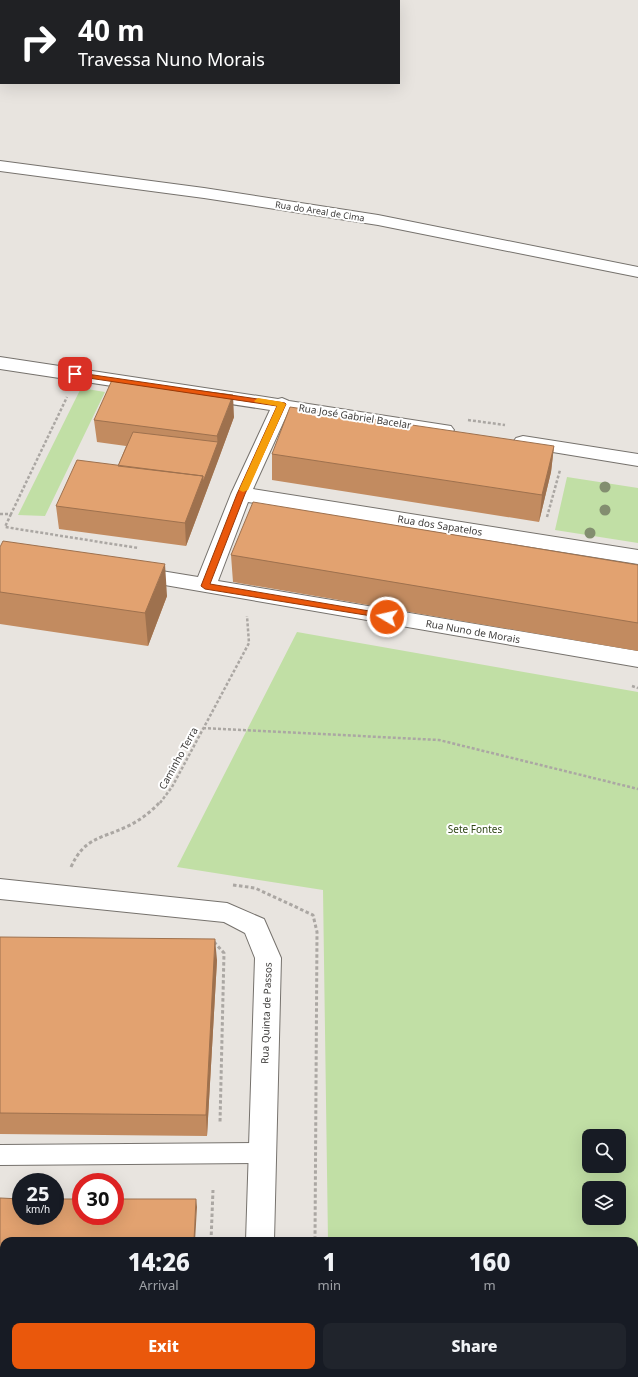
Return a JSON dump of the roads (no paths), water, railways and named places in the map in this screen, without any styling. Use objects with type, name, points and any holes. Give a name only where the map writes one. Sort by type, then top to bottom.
[{"type":"street","name":"Rua do Areal de Cima","points":[[0,166],[204,193],[378,220],[638,272]]},
{"type":"street","name":"Rua José Gabriel Bacelar","points":[[0,363],[282,404],[460,432]]},
{"type":"street","points":[[205,586],[241,494],[282,404]]},
{"type":"street","points":[[506,439],[638,460]]},
{"type":"street","name":"Rua dos Sapatelos","points":[[241,494],[638,557]]},
{"type":"street","name":"Rua Nuno de Morais","points":[[121,572],[638,659]]},
{"type":"street","name":"Rua Quinta de Passos","points":[[0,889],[226,913],[255,926],[268,958],[260,1237]]},
{"type":"lane","points":[[0,1155],[262,1153]]},
{"type":"park label","name":"Sete Fontes","points":[[475,829]]}]
